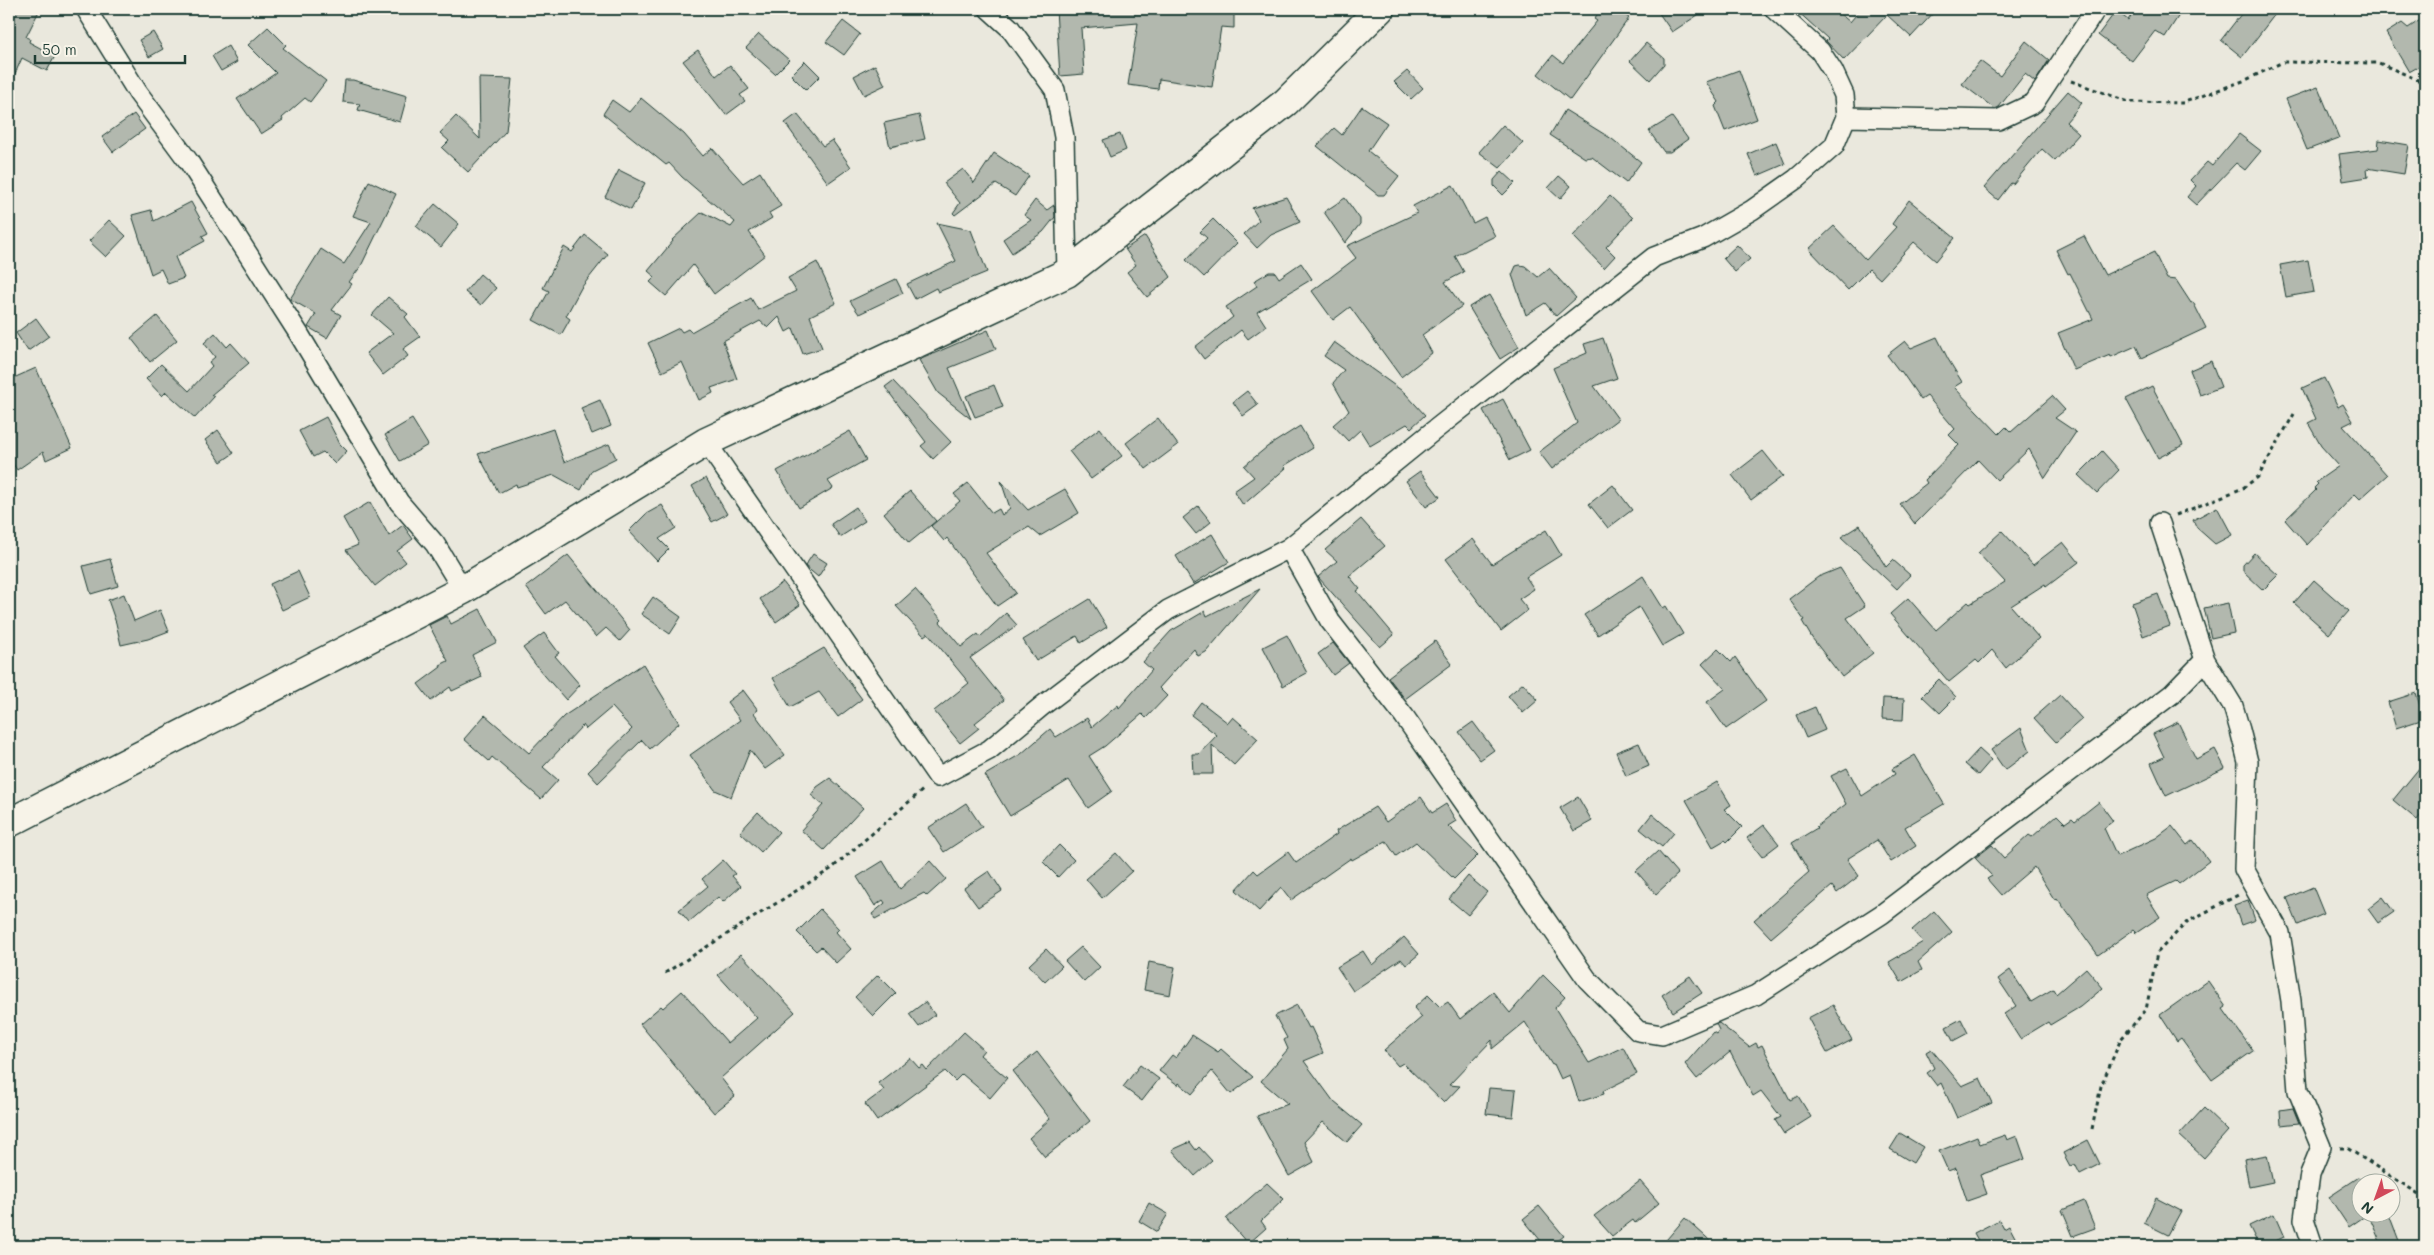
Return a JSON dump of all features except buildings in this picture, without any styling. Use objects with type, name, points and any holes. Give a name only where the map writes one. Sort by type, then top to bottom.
[{"type":"highway","points":[[9,823],[463,590],[706,442],[1067,273],[1286,102],[1380,9]]},
{"type":"street","points":[[86,9],[138,93],[189,162],[299,334],[400,502],[435,544],[463,590]]},
{"type":"street","points":[[989,9],[1010,28],[1055,90],[1064,137],[1067,273]]},
{"type":"street","points":[[706,442],[938,777],[989,750],[1042,706],[1168,610],[1289,548],[1432,432],[1654,257],[1703,238],[1752,210],[1796,180],[1834,146],[1846,117],[1844,95],[1834,71],[1820,51],[1774,9]]},
{"type":"street","points":[[1846,117],[1998,120],[2034,103],[2096,9]]},
{"type":"street","points":[[2160,523],[2205,660],[2233,706],[2248,762],[2244,869],[2280,934],[2291,1001],[2298,1091],[2322,1147],[2310,1174],[2304,1219],[2313,1246]]},
{"type":"street","points":[[1289,548],[1330,621],[1404,716],[1587,979],[1638,1031],[1662,1036],[1756,995],[1882,914],[2172,694],[2205,660]]},
{"type":"path","points":[[2054,75],[2129,102],[2173,103],[2182,103],[2246,80],[2283,62],[2379,63],[2425,83]]},
{"type":"path","points":[[2160,523],[2243,488],[2258,477],[2294,414]]},
{"type":"path","points":[[665,973],[831,869],[938,777]]},
{"type":"path","points":[[2092,1130],[2101,1086],[2120,1039],[2146,1010],[2157,953],[2187,922],[2254,886]]},
{"type":"path","points":[[2322,1147],[2346,1148],[2425,1198]]}]
